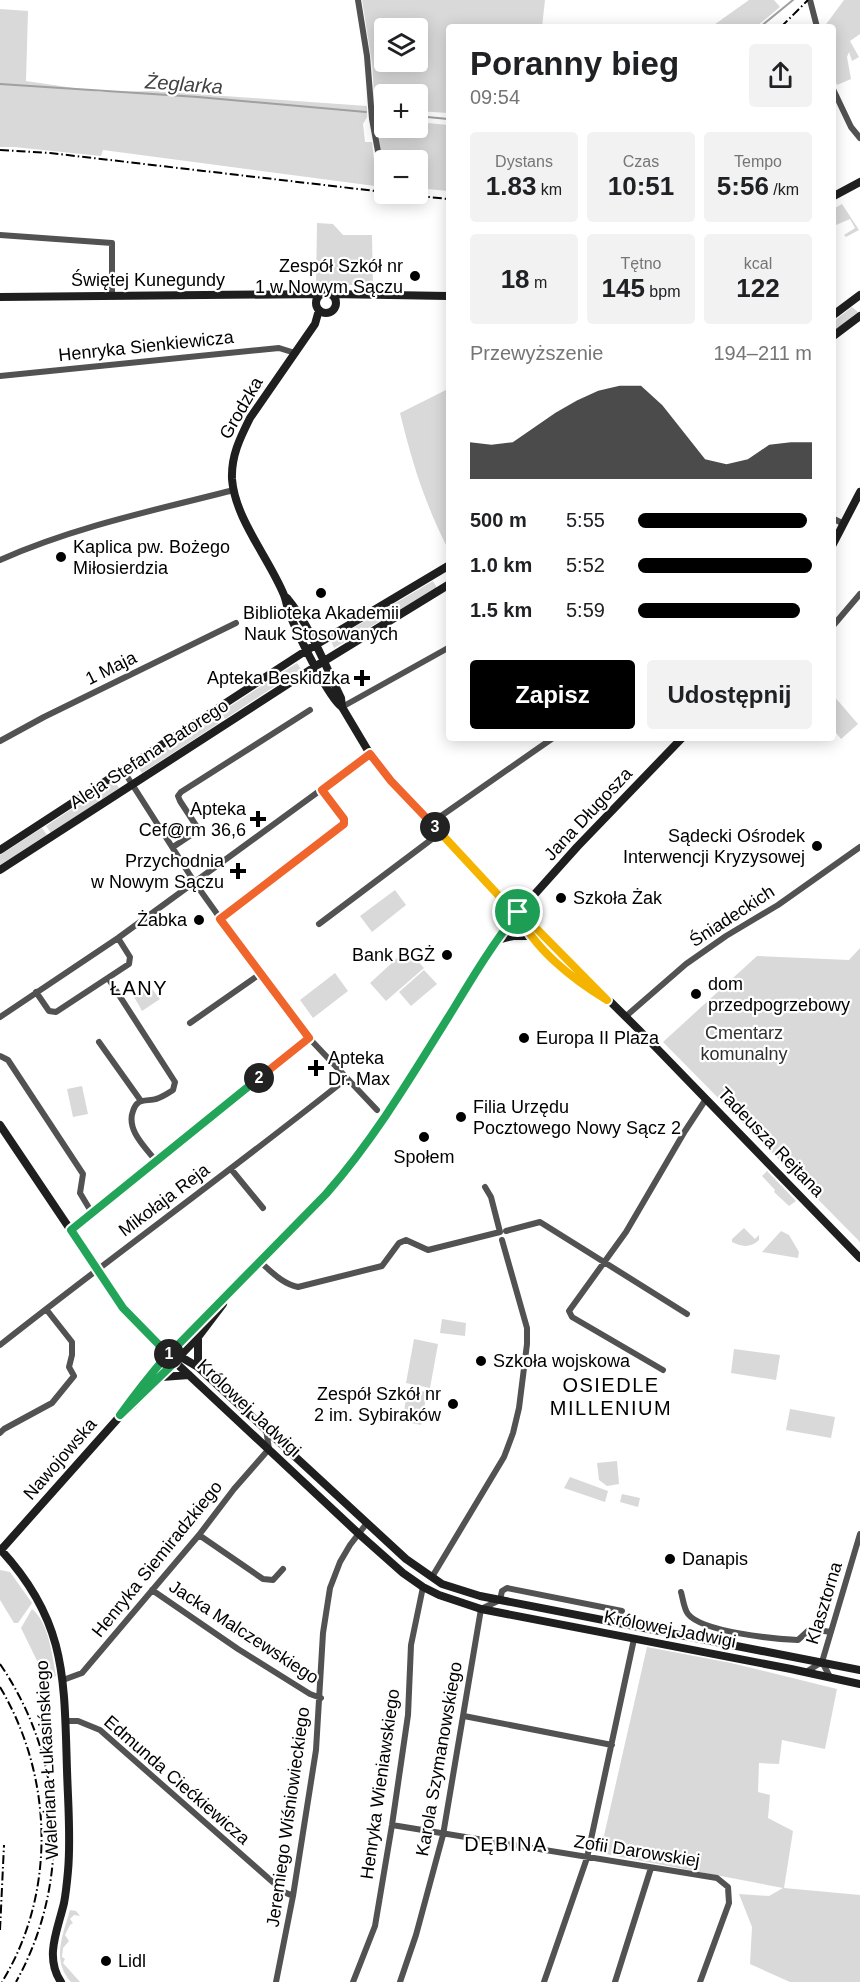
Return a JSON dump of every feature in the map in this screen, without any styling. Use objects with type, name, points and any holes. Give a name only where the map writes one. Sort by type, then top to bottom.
[{"type":"street","points":[[358,0],[378,150]]},
{"type":"street","points":[[810,0],[816,24]]},
{"type":"street","points":[[836,95],[851,127],[860,138]]},
{"type":"street","points":[[836,195],[860,182]]},
{"type":"street","points":[[0,235],[111,243],[112,296]]},
{"type":"street","points":[[327,294],[335,297],[336,304],[335,309],[329,313],[323,312],[318,307],[319,297],[327,294]]},
{"type":"street","name":"Świętej Kunegundy","points":[[0,297],[327,294],[446,296]]},
{"type":"street","name":"Świętej Kunegundy","points":[[296,295],[318,307]]},
{"type":"street","points":[[836,313],[860,295]]},
{"type":"street","name":"Grodzka","points":[[318,307],[315,324],[250,418],[237,444],[233,462],[234,490],[241,511],[285,596],[296,609],[315,645],[319,663],[336,702],[342,707],[370,754],[391,781],[500,897],[518,912]]},
{"type":"street","name":"Grodzka","points":[[304,341],[320,326],[329,313]]},
{"type":"street","points":[[836,334],[860,316]]},
{"type":"street","name":"Henryka Sienkiewicza","points":[[0,376],[279,348],[295,353]]},
{"type":"street","points":[[0,560],[99,525],[234,490]]},
{"type":"street","points":[[836,539],[860,492]]},
{"type":"street","points":[[836,520],[844,524]]},
{"type":"street","name":"Aleja Stefana Batorego","points":[[0,850],[307,650],[446,567]]},
{"type":"street","name":"Aleja Stefana Batorego","points":[[0,870],[319,663],[446,586]]},
{"type":"street","points":[[836,622],[860,594]]},
{"type":"street","name":"Grodzka","points":[[285,596],[289,613],[307,650],[319,663]]},
{"type":"street","name":"1 Maja","points":[[0,741],[236,623]]},
{"type":"street","points":[[342,707],[446,649]]},
{"type":"street","points":[[173,848],[197,831],[197,827],[180,801],[178,796],[181,792],[310,710]]},
{"type":"street","points":[[431,823],[549,741]]},
{"type":"street","name":"Jana Długosza","points":[[518,912],[679,741]]},
{"type":"street","points":[[0,1017],[118,938],[370,754]]},
{"type":"street","points":[[123,770],[195,883],[260,974],[309,1038],[377,1110]]},
{"type":"street","points":[[220,919],[344,824],[344,819],[322,790]]},
{"type":"street","points":[[319,924],[440,833]]},
{"type":"street","name":"Śniadeckich","points":[[625,1017],[686,964],[860,847]]},
{"type":"street","name":"Tadeusza Rejtana","points":[[518,912],[531,936],[582,985],[607,1000]]},
{"type":"street","name":"Tadeusza Rejtana","points":[[518,912],[625,1017],[860,1258]]},
{"type":"street","name":"Nawojowska","points":[[0,1550],[120,1415],[161,1377],[198,1337],[232,1291],[259,1261],[326,1194],[350,1166],[388,1112],[496,940],[518,912]]},
{"type":"street","points":[[496,940],[513,936],[531,936]]},
{"type":"street","points":[[36,992],[49,1011],[56,1012],[108,978],[129,964],[130,957],[118,938]]},
{"type":"street","points":[[190,1023],[260,974]]},
{"type":"street","points":[[108,978],[175,1082],[173,1090],[165,1095],[155,1100],[141,1101],[136,1104],[131,1123],[133,1130],[156,1161]]},
{"type":"street","points":[[71,1230],[309,1038]]},
{"type":"street","points":[[99,1042],[141,1101]]},
{"type":"street","points":[[0,1056],[8,1060],[83,1174],[80,1193],[92,1213]]},
{"type":"street","name":"Mikołaja Reja","points":[[0,1345],[346,1079]]},
{"type":"street","points":[[663,1370],[572,1317],[569,1311],[626,1232],[684,1131],[706,1099]]},
{"type":"street","name":"Królowej Jadwigi","points":[[0,1125],[123,1308],[168,1354],[198,1367],[406,1559],[432,1577],[452,1587],[500,1600],[860,1670]]},
{"type":"street","points":[[231,1169],[262,1208]]},
{"type":"street","points":[[259,1261],[280,1280],[298,1287],[382,1266],[399,1243],[406,1240],[428,1250],[500,1232],[491,1197],[485,1187]]},
{"type":"street","points":[[506,1231],[540,1222],[687,1314]]},
{"type":"street","points":[[432,1577],[504,1457],[519,1408],[527,1328],[502,1239]]},
{"type":"street","name":"Nawojowska","points":[[120,1415],[168,1354],[232,1291]]},
{"type":"street","points":[[0,1434],[4,1429],[52,1404],[74,1376],[69,1367],[72,1342],[46,1309]]},
{"type":"street","points":[[198,1337],[198,1367]]},
{"type":"street","name":"Królowej Jadwigi","points":[[178,1359],[189,1375],[359,1534],[423,1587],[449,1599],[481,1609],[860,1684]]},
{"type":"street","points":[[161,1377],[189,1375]]},
{"type":"street","points":[[266,1429],[269,1449],[280,1450],[295,1456]]},
{"type":"street","name":"Henryka Siemiradzkiego","points":[[63,1680],[82,1674],[200,1535],[234,1489],[269,1449]]},
{"type":"street","name":"Jeremiego Wiśniowieckiego","points":[[279,1981],[316,1750],[321,1698],[323,1633],[330,1588],[340,1562],[367,1523]]},
{"type":"street","name":"Klasztorna","points":[[806,1672],[822,1662],[860,1534]]},
{"type":"street","points":[[200,1535],[263,1579],[273,1580],[283,1569]]},
{"type":"street","name":"Waleriana Łukasińskiego","points":[[0,1550],[30,1586],[46,1616],[58,1647],[63,1680],[68,1869],[64,1902],[52,1949],[53,1966],[61,1982]]},
{"type":"street","name":"Henryka Wieniawskiego","points":[[353,1982],[375,1926],[408,1715],[411,1645],[423,1587]]},
{"type":"street","points":[[505,1614],[500,1600],[502,1591],[507,1588],[622,1611]]},
{"type":"street","name":"Jacka Malczewskiego","points":[[152,1590],[238,1649],[310,1694],[321,1698]]},
{"type":"street","points":[[681,1592],[687,1613],[697,1622],[708,1626],[772,1639],[798,1640],[810,1629],[831,1632]]},
{"type":"street","points":[[481,1609],[500,1600]]},
{"type":"street","name":"Karola Szymanowskiego","points":[[400,1982],[416,1935],[443,1834],[481,1609]]},
{"type":"street","points":[[544,1982],[587,1858],[634,1639]]},
{"type":"street","points":[[822,1662],[830,1677]]},
{"type":"street","points":[[464,1716],[612,1745]]},
{"type":"street","name":"Edmunda Ciećkiewicza","points":[[65,1721],[78,1721],[100,1730],[284,1892],[293,1896]]},
{"type":"street","name":"Zofii Darowskiej","points":[[392,1825],[717,1878],[728,1887],[729,1903],[719,1925],[700,1982]]},
{"type":"street","points":[[615,1982],[651,1868]]},
{"type":"green space","points":[[362,0],[545,0],[542,24],[446,24],[446,113],[428,112],[428,84],[374,84],[374,93],[372,63]]},
{"type":"green space","points":[[749,0],[774,0],[780,7],[760,24],[715,24]]},
{"type":"green space","points":[[844,0],[860,0],[860,34],[850,41],[859,57],[852,61],[849,52],[847,57],[851,79],[837,85],[836,24],[826,24]]},
{"type":"green space","points":[[0,9],[28,11],[26,81],[101,92],[154,91],[367,106],[367,117],[363,124],[365,142],[372,142],[374,186],[103,150],[101,156],[0,147]]},
{"type":"green space","points":[[428,123],[446,125],[446,191],[428,189],[428,150],[380,150],[378,138],[428,138]]},
{"type":"green space","points":[[842,204],[859,230],[846,237],[844,235],[855,228],[850,219],[836,225],[836,207]]},
{"type":"green space","points":[[317,223],[333,224],[343,235],[372,235],[373,285],[316,285]]},
{"type":"green space","points":[[852,307],[858,312],[836,330],[836,320]]},
{"type":"green space","points":[[446,390],[446,545],[419,481],[400,413]]},
{"type":"green space","points":[[433,581],[437,588],[334,648],[331,641]]},
{"type":"green space","points":[[297,663],[301,669],[225,719],[221,712]]},
{"type":"green space","points":[[836,698],[858,724],[841,739],[836,733]]},
{"type":"green space","points":[[218,714],[222,721],[142,773],[137,766]]},
{"type":"green space","points":[[114,781],[119,788],[51,833],[46,826]]},
{"type":"green space","points":[[42,828],[47,835],[0,865],[0,855]]},
{"type":"green space","points":[[395,890],[406,905],[372,932],[360,916]]},
{"type":"green space","name":"Cmentarz komunalny","points":[[860,948],[860,1242],[663,1042],[757,956],[849,960]]},
{"type":"green space","points":[[407,949],[424,968],[386,1001],[370,983]]},
{"type":"green space","points":[[424,970],[437,984],[411,1006],[399,992]]},
{"type":"green space","points":[[335,973],[348,991],[313,1018],[300,1000]]},
{"type":"green space","points":[[148,984],[160,999],[142,1011],[133,995]]},
{"type":"green space","points":[[82,1086],[88,1114],[73,1117],[67,1089]]},
{"type":"green space","points":[[767,1171],[796,1201],[789,1206],[774,1192],[775,1190],[762,1176]]},
{"type":"green space","points":[[744,1228],[755,1239],[759,1235],[759,1240],[746,1246],[732,1242],[732,1239]]},
{"type":"green space","points":[[781,1231],[789,1235],[799,1252],[798,1258],[762,1252]]},
{"type":"green space","points":[[442,1319],[466,1323],[465,1336],[440,1333]]},
{"type":"green space","points":[[414,1339],[438,1344],[430,1388],[406,1383]]},
{"type":"green space","points":[[734,1349],[780,1355],[776,1380],[731,1373]]},
{"type":"green space","points":[[408,1389],[427,1392],[421,1425],[402,1421]]},
{"type":"green space","points":[[790,1409],[835,1417],[831,1438],[786,1430]]},
{"type":"green space","points":[[617,1461],[619,1484],[607,1486],[599,1480],[597,1463]]},
{"type":"green space","points":[[570,1477],[608,1491],[605,1502],[564,1488]]},
{"type":"green space","points":[[622,1494],[640,1498],[638,1507],[620,1502]]},
{"type":"green space","points":[[0,1570],[10,1572],[32,1603],[18,1623],[14,1623],[0,1600]]},
{"type":"green space","points":[[32,1609],[42,1622],[49,1640],[56,1676],[51,1678],[44,1675],[21,1628]]},
{"type":"green space","points":[[647,1647],[731,1663],[837,1689],[825,1749],[782,1740],[779,1764],[759,1763],[758,1792],[770,1795],[768,1818],[793,1831],[784,1888],[860,1895],[860,1982],[790,1982],[750,1964],[752,1927],[739,1894],[769,1896],[783,1888],[600,1853]]},
{"type":"green space","points":[[70,1910],[76,1911],[80,1916],[74,1915],[70,1919],[73,1923],[65,1935],[69,1941],[63,1948],[62,1957],[65,1959],[63,1963],[80,1982],[71,1982],[61,1965],[60,1947]]},
{"type":"waterway","name":"Żeglarka","points":[[764,24],[793,0]]},
{"type":"waterway","name":"Żeglarka","points":[[0,84],[198,97],[366,112]]},
{"type":"waterway","name":"Żeglarka","points":[[428,117],[446,119]]},
{"type":"railway","points":[[784,24],[808,0]]},
{"type":"railway","points":[[0,150],[50,153],[374,191]]},
{"type":"railway","points":[[428,197],[446,199]]},
{"type":"railway","points":[[0,1664],[22,1701],[38,1740],[48,1780],[53,1821],[53,1862],[46,1903],[34,1943],[16,1982]]},
{"type":"railway","points":[[0,1687],[18,1722],[30,1758],[38,1796],[42,1834],[40,1873],[32,1910],[20,1947],[2,1982]]},
{"type":"railway","points":[[0,1930],[4,1845]]},
{"type":"place","name":"Zespół Szkół nr 1 w Nowym Sączu","points":[[415,276]]},
{"type":"place","name":"Kaplica pw. Bożego Miłosierdzia","points":[[61,557]]},
{"type":"place","name":"Biblioteka Akademii Nauk Stosowanych","points":[[321,593]]},
{"type":"place","name":"Apteka Beskidzka","points":[[362,678]]},
{"type":"place","name":"Apteka Cef@rm 36,6","points":[[258,819]]},
{"type":"place","name":"Sądecki Ośrodek Interwencji Kryzysowej","points":[[817,846]]},
{"type":"place","name":"Przychodnia w Nowym Sączu","points":[[238,871]]},
{"type":"place","name":"Szkoła Żak","points":[[561,898]]},
{"type":"place","name":"Żabka","points":[[199,920]]},
{"type":"place","name":"Bank BGŻ","points":[[447,955]]},
{"type":"place","name":"dom przedpogrzebowy","points":[[696,994]]},
{"type":"place","name":"Europa II Plaza","points":[[524,1038]]},
{"type":"place","name":"Apteka Dr. Max","points":[[316,1068]]},
{"type":"place","name":"Filia Urzędu Pocztowego Nowy Sącz 2","points":[[461,1117]]},
{"type":"place","name":"Społem","points":[[424,1137]]},
{"type":"place","name":"Szkoła wojskowa","points":[[481,1361]]},
{"type":"place","name":"Zespół Szkół nr 2 im. Sybiraków","points":[[453,1404]]},
{"type":"place","name":"Danapis","points":[[670,1559]]},
{"type":"place","name":"Lidl","points":[[106,1961]]},
{"type":"district","name":"ŁANY","points":[[139,988]]},
{"type":"district","name":"OSIEDLE MILLENIUM","points":[[611,1396]]},
{"type":"district","name":"DĘBINA","points":[[506,1844]]},
{"type":"route","points":[[518,912],[496,940],[388,1112],[350,1166],[326,1194],[168,1354],[120,1415],[175,1362],[168,1354],[123,1308],[71,1230],[309,1038],[220,919],[344,824],[344,819],[322,790],[370,754],[391,781],[500,897],[531,923],[607,1000],[582,985],[562,968],[531,936],[521,921],[518,912]]}]
